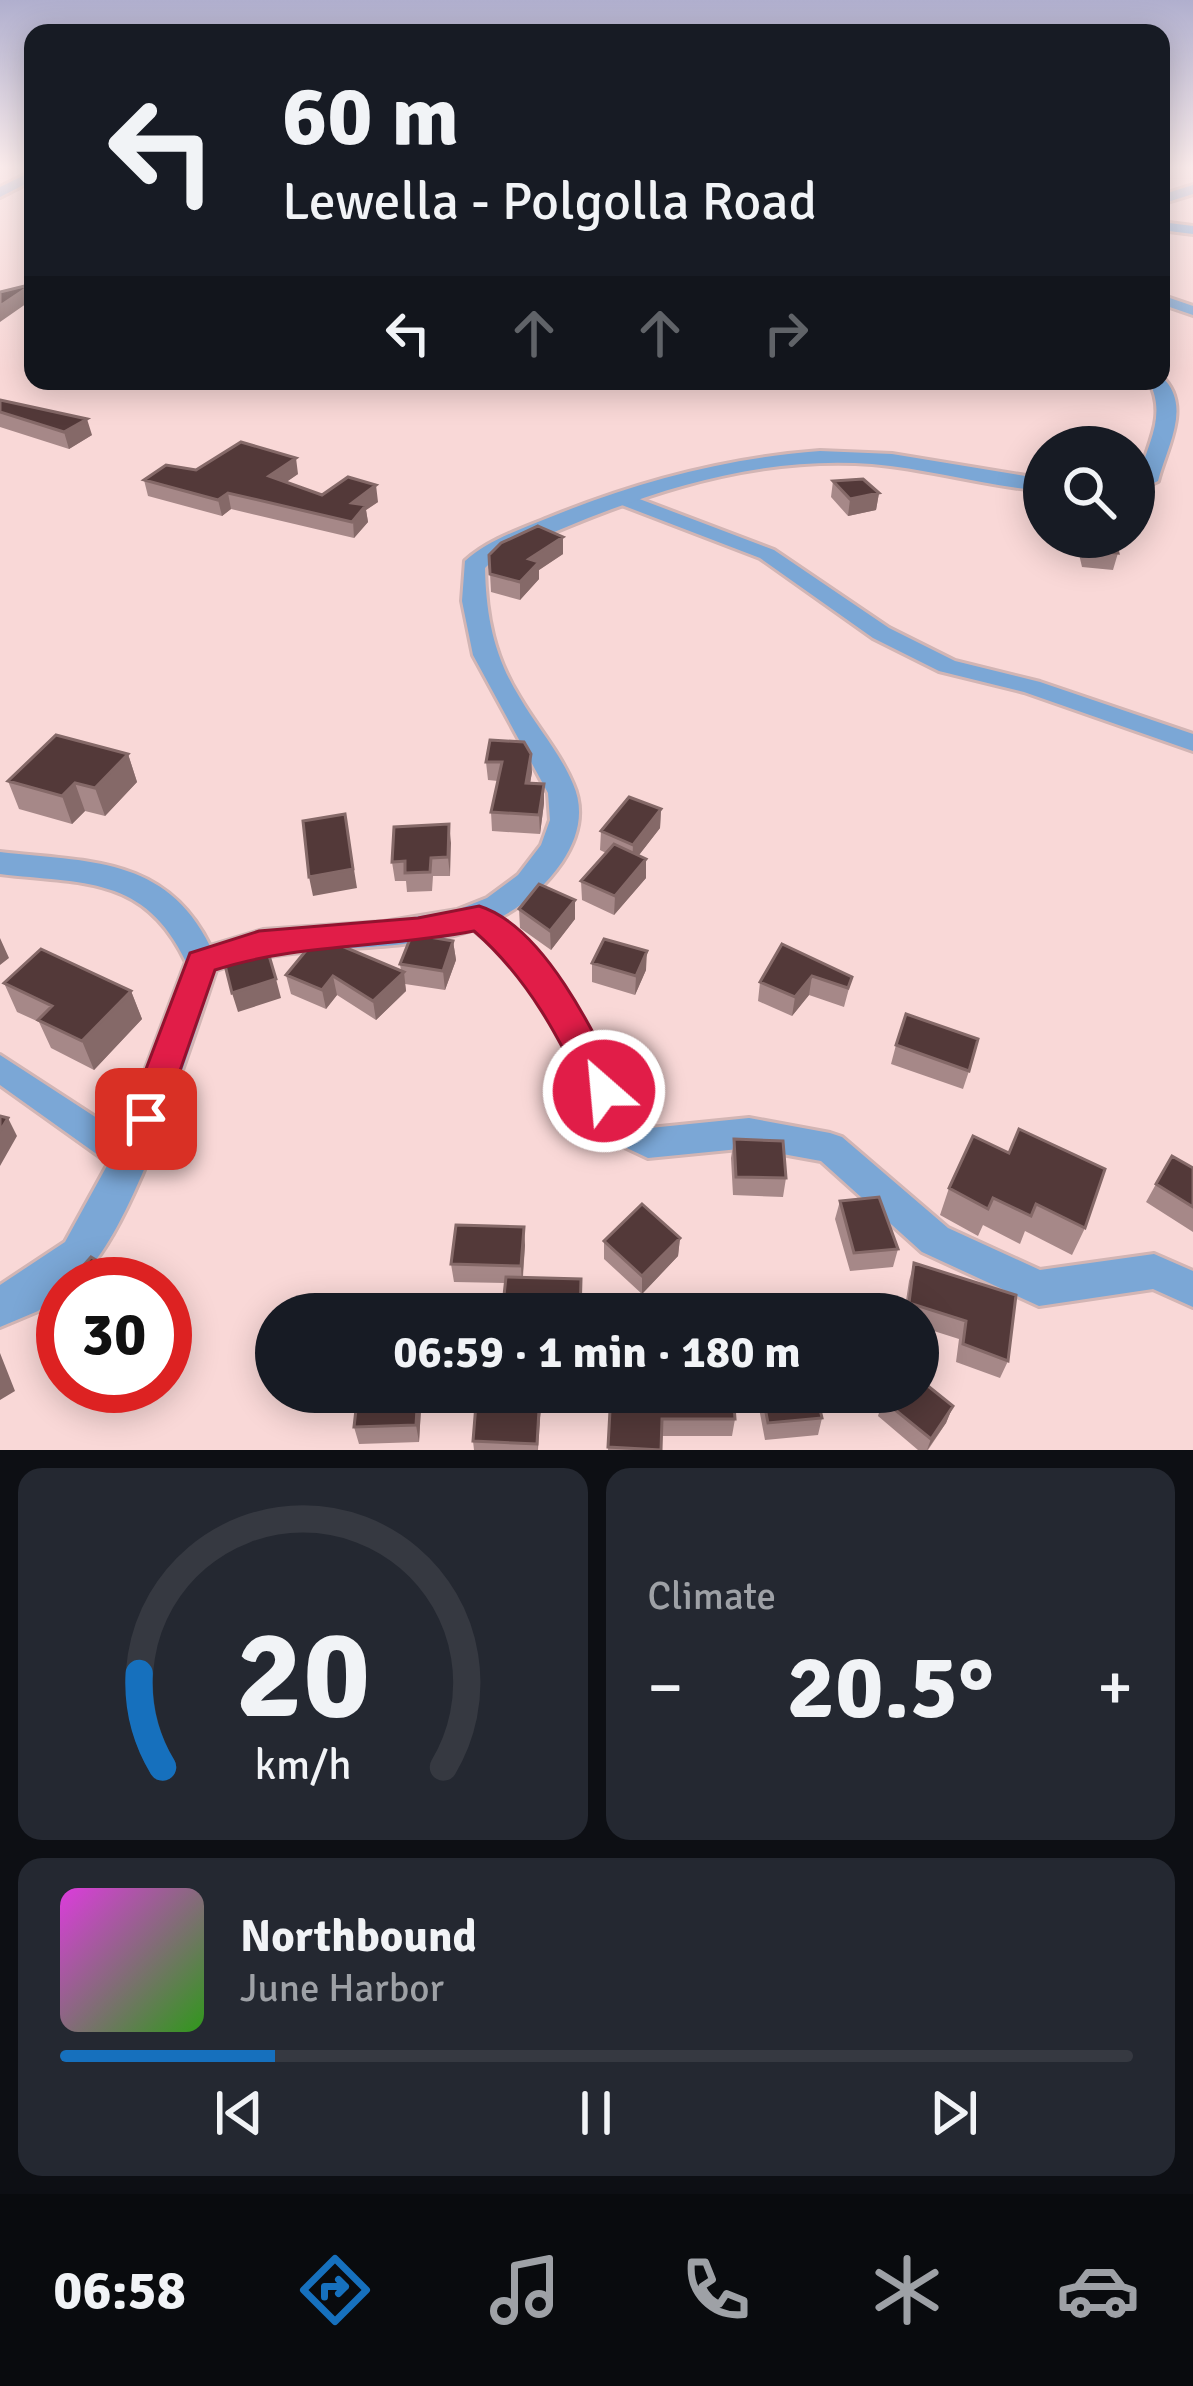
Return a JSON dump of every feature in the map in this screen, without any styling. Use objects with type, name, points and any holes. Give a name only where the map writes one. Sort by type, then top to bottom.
[{"type":"street","points":[[1155,463],[1169,428],[1164,390]]},
{"type":"street","points":[[202,962],[259,943],[418,930],[479,918],[534,878],[566,824],[566,795],[485,667],[475,618],[473,566],[487,553],[531,532],[678,480],[817,456],[875,458],[1023,482]]},
{"type":"street","points":[[621,498],[767,554],[881,632],[947,666],[1032,687],[1193,743]]},
{"type":"street","points":[[0,863],[126,877],[156,894],[189,929],[202,962],[131,1160],[80,1256],[23,1297],[0,1306]]},
{"type":"street","points":[[479,918],[519,951],[563,1011],[625,1132],[648,1143],[749,1133],[830,1148],[935,1240],[1039,1288],[1154,1271],[1193,1289]]},
{"type":"street","points":[[0,1068],[131,1160]]},
{"type":"building","points":[[24,286],[0,306],[0,292]]},
{"type":"building","points":[[0,400],[87,419],[64,432],[0,412]]},
{"type":"building","points":[[241,442],[296,458],[269,476],[322,495],[348,477],[376,485],[352,503],[366,505],[352,522],[228,493],[218,500],[144,480],[166,465],[196,470]]},
{"type":"building","points":[[863,479],[879,493],[850,499],[833,481]]},
{"type":"building","points":[[538,526],[563,537],[529,559],[539,562],[520,582],[490,574],[489,555],[501,543]]},
{"type":"building","points":[[56,735],[128,754],[95,788],[75,783],[62,796],[8,781]]},
{"type":"building","points":[[490,740],[524,742],[531,754],[526,783],[544,784],[539,815],[491,812],[502,762],[486,762]]},
{"type":"building","points":[[629,797],[661,809],[633,845],[601,831]]},
{"type":"building","points":[[345,814],[353,869],[309,877],[303,821]]},
{"type":"building","points":[[449,824],[448,857],[431,858],[430,872],[405,873],[405,861],[392,862],[394,827]]},
{"type":"building","points":[[614,844],[646,859],[615,896],[581,881]]},
{"type":"building","points":[[539,884],[575,900],[550,931],[519,909]]},
{"type":"building","points":[[412,934],[453,941],[443,971],[400,964]]},
{"type":"building","points":[[318,936],[404,972],[373,1001],[333,976],[322,990],[286,975]]},
{"type":"building","points":[[604,939],[647,951],[636,976],[592,963]]},
{"type":"building","points":[[265,942],[276,979],[232,993],[222,953]]},
{"type":"building","points":[[782,944],[852,977],[848,988],[812,976],[795,997],[760,982]]},
{"type":"building","points":[[41,949],[131,991],[82,1041],[38,1020],[52,1006],[4,983]]},
{"type":"building","points":[[906,1014],[978,1039],[969,1071],[896,1045]]},
{"type":"building","points":[[1019,1129],[1105,1169],[1085,1228],[1036,1204],[1031,1216],[993,1198],[988,1209],[949,1188],[973,1136],[1009,1153]]},
{"type":"building","points":[[734,1139],[783,1141],[786,1178],[736,1177]]},
{"type":"building","points":[[1172,1156],[1193,1168],[1193,1207],[1156,1184]]},
{"type":"building","points":[[879,1197],[898,1249],[854,1253],[840,1201]]},
{"type":"building","points":[[642,1204],[680,1238],[642,1276],[604,1241]]},
{"type":"building","points":[[456,1225],[524,1227],[521,1266],[451,1264]]},
{"type":"building","points":[[914,1263],[1016,1295],[1008,1361],[963,1344],[966,1321],[939,1312],[939,1293],[910,1293]]},
{"type":"building","points":[[506,1277],[581,1279],[581,1293],[504,1293]]},
{"type":"building","points":[[939,1395],[953,1406],[931,1439],[899,1413],[939,1413]]},
{"type":"building","points":[[356,1413],[417,1413],[416,1425],[354,1427]]},
{"type":"building","points":[[475,1413],[539,1413],[537,1444],[473,1441]]},
{"type":"building","points":[[610,1413],[735,1413],[735,1419],[662,1419],[661,1450],[608,1447]]},
{"type":"building","points":[[766,1413],[821,1413],[822,1418],[768,1423]]},
{"type":"route","points":[[146,1119],[202,962],[259,943],[418,930],[479,918],[519,951],[563,1011],[604,1091]]}]
